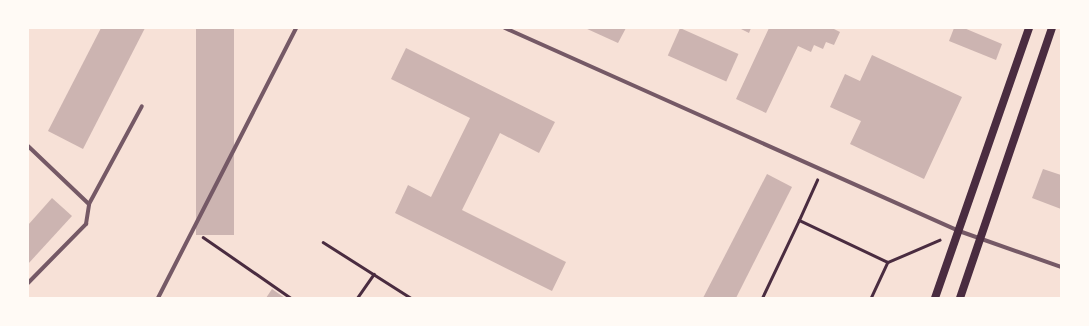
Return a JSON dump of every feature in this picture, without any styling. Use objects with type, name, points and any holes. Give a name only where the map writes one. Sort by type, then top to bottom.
[{"type":"main road","points":[[935,298],[1029,28]]},
{"type":"main road","points":[[960,298],[1052,28]]},
{"type":"street","points":[[158,298],[296,28]]},
{"type":"street","points":[[505,28],[959,231],[1061,267]]},
{"type":"street","points":[[28,283],[86,224],[89,204],[142,106]]},
{"type":"street","points":[[28,146],[89,204]]},
{"type":"path","points":[[762,298],[822,170]]},
{"type":"path","points":[[799,220],[888,262]]},
{"type":"path","points":[[193,230],[292,298]]},
{"type":"path","points":[[871,298],[888,262],[959,231]]},
{"type":"path","points":[[323,242],[411,298]]},
{"type":"path","points":[[357,298],[374,274]]},
{"type":"building","points":[[101,28],[145,28],[83,149],[48,131]]},
{"type":"building","points":[[196,28],[234,28],[234,235],[196,235]]},
{"type":"building","points":[[585,28],[626,28],[618,43]]},
{"type":"building","points":[[680,28],[738,54],[726,81],[668,55]]},
{"type":"building","points":[[739,28],[751,28],[749,33]]},
{"type":"building","points":[[769,28],[832,28],[840,32],[834,45],[826,42],[823,49],[814,45],[811,52],[798,46],[766,113],[736,99]]},
{"type":"building","points":[[954,28],[964,28],[1002,44],[996,60],[949,41]]},
{"type":"building","points":[[406,48],[555,122],[539,153],[500,133],[462,210],[566,262],[552,291],[395,213],[408,185],[431,197],[470,118],[391,79]]},
{"type":"building","points":[[872,55],[962,97],[924,179],[850,144],[861,121],[830,107],[845,74],[860,81]]},
{"type":"building","points":[[1043,169],[1061,175],[1061,209],[1032,198]]},
{"type":"building","points":[[767,174],[792,187],[736,298],[703,298]]},
{"type":"building","points":[[52,198],[72,216],[28,264],[28,225]]},
{"type":"building","points":[[272,289],[285,298],[266,298]]}]
